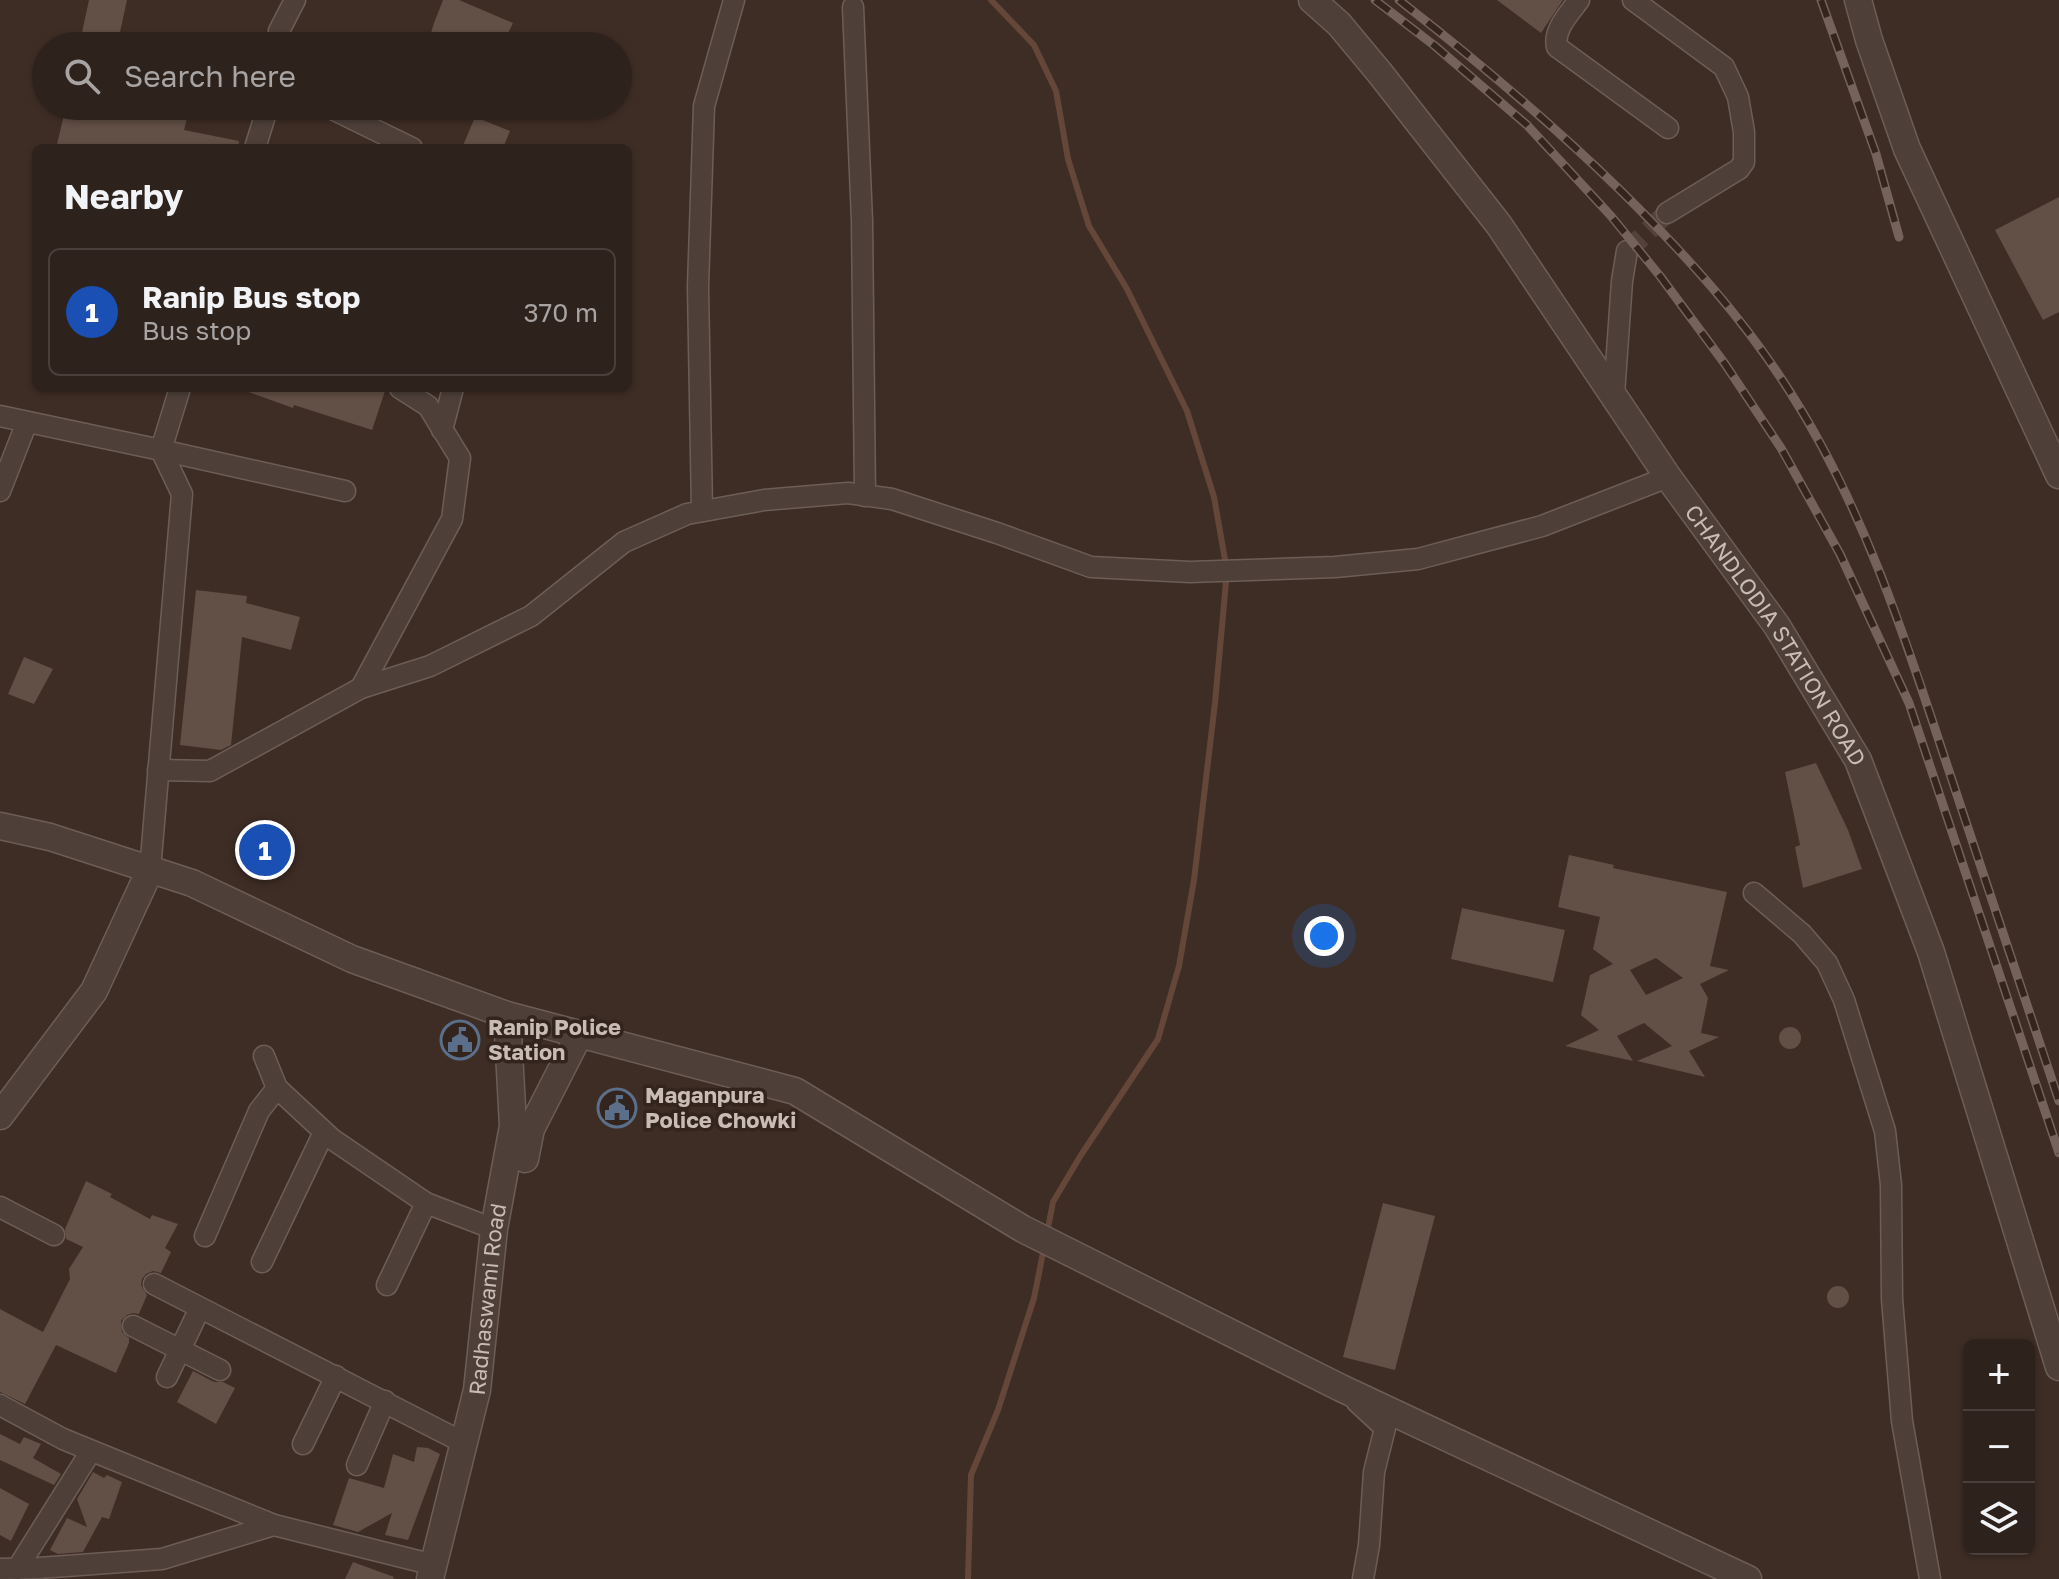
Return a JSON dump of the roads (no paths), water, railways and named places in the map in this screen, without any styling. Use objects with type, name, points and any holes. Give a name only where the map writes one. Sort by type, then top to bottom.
[{"type":"street","points":[[279,32],[295,0]]},
{"type":"street","points":[[702,511],[698,287],[704,106],[734,0]]},
{"type":"street","name":"CHANDLODIA STATION ROAD","points":[[1312,0],[1339,24],[1379,72],[1499,225],[1668,477],[1777,626],[1858,760],[1931,952],[2059,1367]]},
{"type":"street","points":[[1579,0],[1558,30],[1555,39],[1557,47],[1668,128]]},
{"type":"street","points":[[1633,0],[1724,67],[1738,97],[1744,132],[1744,162],[1739,169],[1667,213]]},
{"type":"street","points":[[1858,0],[1907,149],[2059,475]]},
{"type":"street","points":[[853,7],[862,221],[865,496]]},
{"type":"street","points":[[256,144],[264,120]]},
{"type":"street","points":[[355,120],[404,144]]},
{"type":"street","points":[[1614,395],[1627,251]]},
{"type":"street","points":[[0,1116],[94,991],[150,870],[182,494],[161,450],[179,392]]},
{"type":"street","points":[[361,688],[452,519],[460,458],[428,406],[406,392]]},
{"type":"street","points":[[442,430],[452,392]]},
{"type":"street","points":[[0,416],[345,491]]},
{"type":"street","points":[[0,491],[27,422]]},
{"type":"street","points":[[158,770],[210,771],[361,688],[430,666],[531,616],[624,542],[687,514],[702,511],[764,500],[848,493],[892,499],[1091,567],[1190,572],[1335,567],[1418,559],[1542,526],[1668,477]]},
{"type":"street","points":[[0,826],[50,837],[192,883],[352,959],[507,1015],[795,1091],[1023,1229],[1341,1388],[1748,1579]]},
{"type":"street","points":[[1754,893],[1802,934],[1827,963],[1844,1000],[1885,1131],[1891,1185],[1892,1299],[1902,1421],[1930,1579]]},
{"type":"street","name":"Radhaswami Road","points":[[438,1574],[477,1390],[494,1229],[513,1126],[507,1015]]},
{"type":"street","name":"Radhaswami Road","points":[[438,1574],[494,1394],[512,1231],[531,1129],[579,1035]]},
{"type":"street","points":[[264,1056],[277,1088],[324,1132],[426,1203],[494,1229]]},
{"type":"street","points":[[205,1236],[259,1111],[277,1088]]},
{"type":"street","points":[[262,1262],[324,1132]]},
{"type":"street","points":[[387,1285],[426,1203]]},
{"type":"street","points":[[0,1207],[54,1235]]},
{"type":"street","points":[[154,1284],[464,1443]]},
{"type":"street","points":[[167,1377],[200,1308]]},
{"type":"street","points":[[133,1326],[220,1370]]},
{"type":"street","points":[[303,1444],[336,1376]]},
{"type":"street","points":[[1341,1388],[1385,1428],[1374,1472],[1369,1545],[1363,1579]]},
{"type":"street","points":[[357,1465],[385,1401]]},
{"type":"street","points":[[0,1405],[63,1439],[274,1525],[438,1574]]},
{"type":"street","points":[[9,1569],[91,1451]]},
{"type":"street","points":[[9,1569],[162,1559],[274,1525]]},
{"type":"waterway","points":[[991,0],[1034,45],[1056,91],[1068,159],[1089,226],[1127,289],[1187,411],[1214,497],[1227,571],[1194,880],[1179,966],[1158,1039],[1053,1202],[1048,1228]]},
{"type":"waterway","points":[[968,1579],[971,1475],[998,1410],[1034,1298],[1043,1253]]},
{"type":"tunnel","points":[[1627,251],[1667,213]]},
{"type":"railway","points":[[1375,0],[1435,46],[1527,125],[1611,216],[1725,364],[1781,448],[1840,554],[1909,703],[2059,1153]]},
{"type":"railway","points":[[1399,0],[1540,116],[1643,213],[1732,311],[1790,392],[1838,478],[1896,615],[2059,1101]]},
{"type":"railway","points":[[1821,0],[1876,154],[1899,237]]},
{"type":"place","name":"Ranip Bus stop","points":[[265,850]]},
{"type":"place","name":"Ranip Police Station","points":[[460,1040]]},
{"type":"place","name":"Maganpura Police Chowki","points":[[617,1108]]}]
